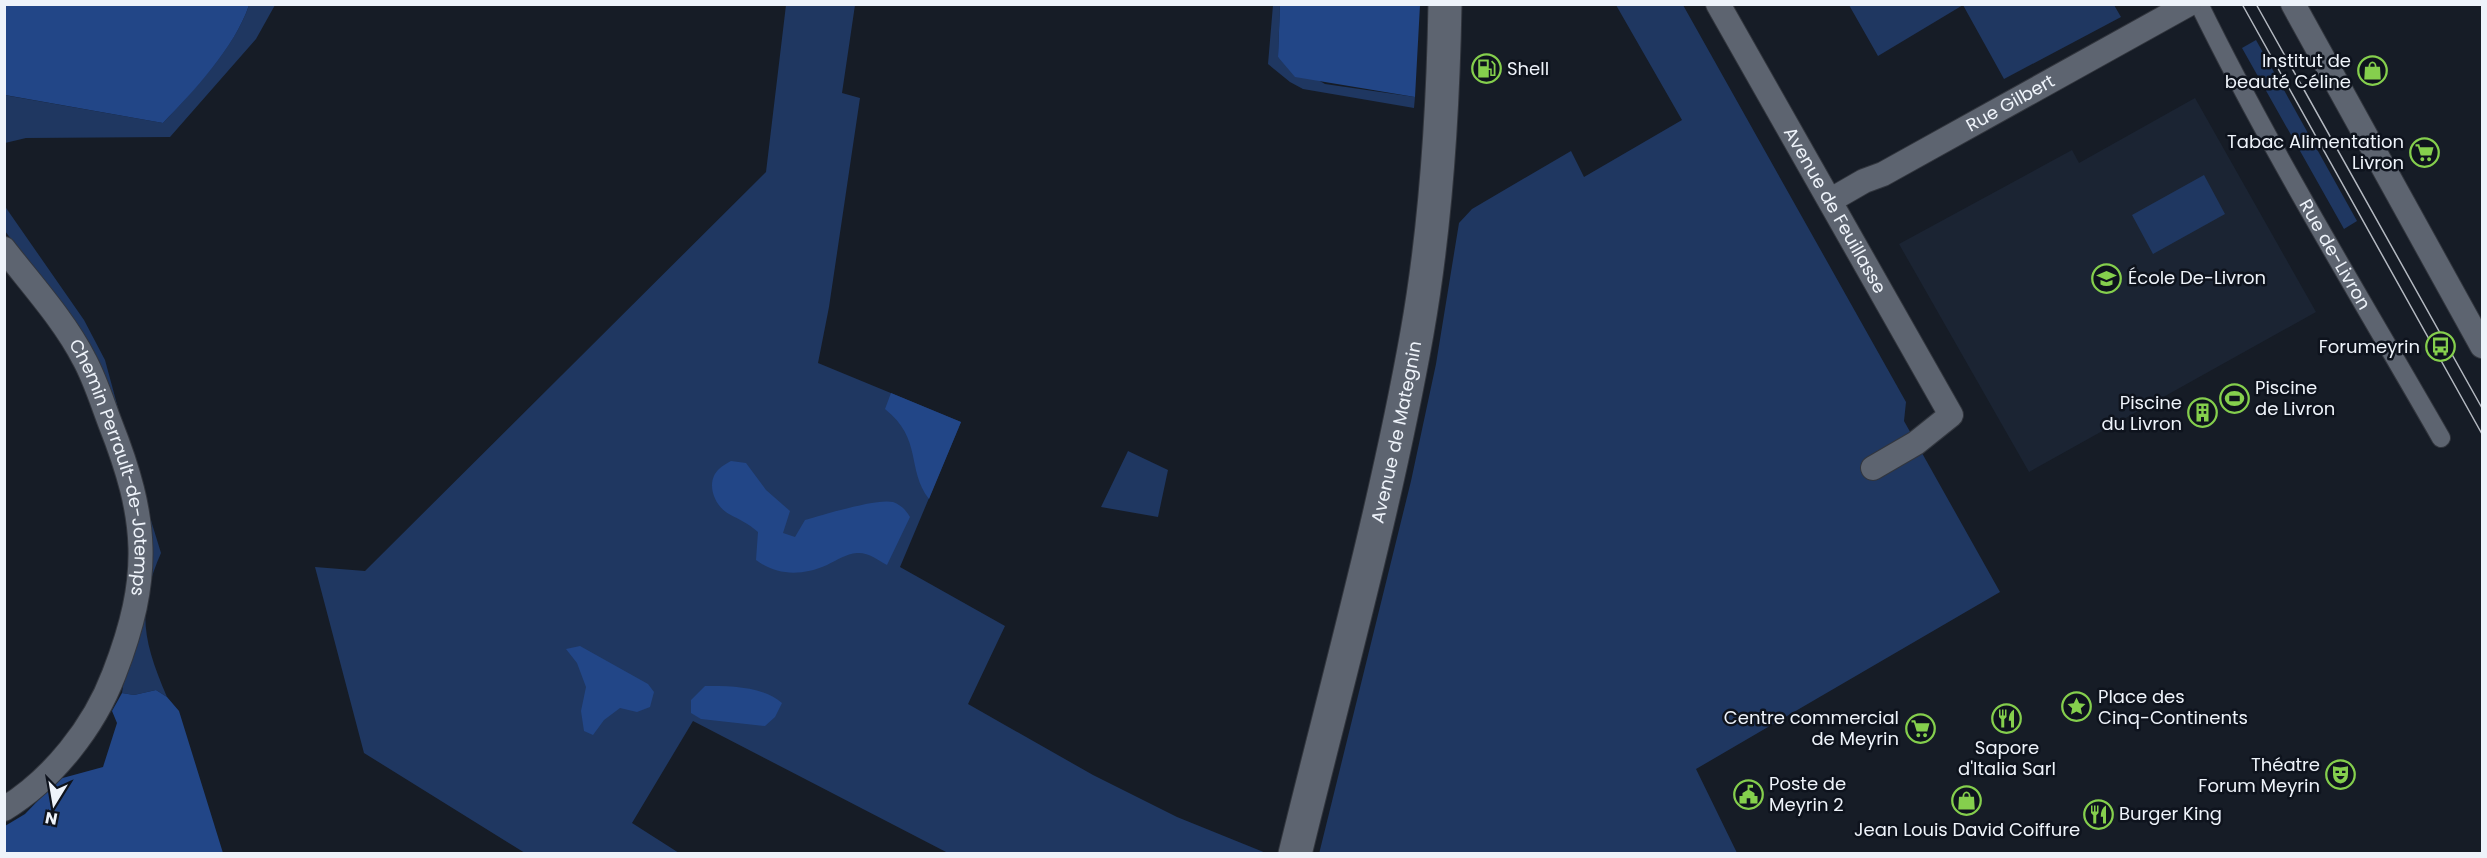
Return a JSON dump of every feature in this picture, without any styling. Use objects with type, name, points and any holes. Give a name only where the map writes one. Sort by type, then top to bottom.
[{"type":"main road","name":"Avenue de Mategnin","points":[[1295,854],[1396,439],[1417,332],[1427,265],[1439,133],[1445,4]]},
{"type":"street","name":"Avenue de Feuillasse","points":[[1718,4],[1951,415],[1916,443],[1873,468]]},
{"type":"street","name":"Rue Gilbert","points":[[1831,200],[1935,146],[2189,4]]},
{"type":"street","name":"Rue de-Livron","points":[[2199,4],[2317,221],[2441,438]]},
{"type":"street","points":[[2293,4],[2482,346]]},
{"type":"street","name":"Chemin Perrault-de-Jotemps","points":[[4,249],[59,320],[84,359],[125,460],[139,514],[142,544],[138,595],[131,624],[122,654],[101,704],[70,749],[46,775],[4,809]]},
{"type":"shaded area","points":[[4,5],[249,5],[243,21],[224,52],[200,83],[163,123],[5,95]]},
{"type":"shaded area","points":[[249,5],[275,5],[256,39],[170,137],[26,138],[5,143],[4,95],[163,123],[224,52],[243,21]]},
{"type":"shaded area","points":[[786,5],[855,5],[842,93],[860,98],[829,307],[818,363],[961,422],[900,567],[1005,626],[968,704],[1093,775],[1177,817],[1266,853],[948,853],[693,721],[632,823],[679,853],[525,853],[364,753],[315,567],[365,571],[766,172]]},
{"type":"shaded area","points":[[1273,5],[1280,5],[1278,57],[1325,84],[1415,97],[1414,108],[1303,89],[1290,82],[1268,64]]},
{"type":"shaded area","points":[[1280,5],[1420,5],[1415,97],[1295,77],[1278,57]]},
{"type":"shaded area","points":[[1616,5],[1683,5],[1906,402],[1904,421],[2000,592],[1696,769],[1737,853],[1319,854],[1411,481],[1436,364],[1459,223],[1472,209],[1571,151],[1584,177],[1682,120]]},
{"type":"shaded area","points":[[1849,5],[1963,5],[1878,56]]},
{"type":"shaded area","points":[[1963,5],[2114,5],[2121,17],[2004,79]]},
{"type":"shaded area","points":[[2256,40],[2357,221],[2344,229],[2242,48]]},
{"type":"shaded area","name":"École De-Livron","points":[[2195,98],[2316,312],[2029,472],[1899,244],[2072,150],[2079,163]]},
{"type":"shaded area","points":[[2204,175],[2225,214],[2153,254],[2132,215]]},
{"type":"shaded area","points":[[4,205],[84,320],[105,360],[131,456],[52,294],[5,231]]},
{"type":"shaded area","points":[[891,393],[961,422],[929,499],[922,488],[905,432],[897,420],[885,409]]},
{"type":"shaded area","points":[[1128,451],[1168,470],[1158,517],[1101,507]]},
{"type":"shaded area","points":[[731,461],[746,463],[766,490],[790,511],[783,533],[795,537],[805,520],[875,502],[893,502],[903,508],[910,517],[887,565],[869,555],[857,553],[818,569],[781,572],[756,560],[758,532],[729,514],[716,500],[712,487],[715,474]]},
{"type":"shaded area","points":[[149,514],[161,553],[148,592],[146,625],[152,659],[167,697],[156,690],[134,695],[122,693]]},
{"type":"shaded area","points":[[580,646],[648,684],[654,692],[650,707],[637,712],[620,708],[604,720],[593,735],[584,731],[581,711],[586,687],[577,663],[566,649]]},
{"type":"shaded area","points":[[705,686],[755,690],[774,697],[782,703],[775,717],[765,726],[701,719],[691,713],[691,700]]},
{"type":"shaded area","points":[[156,690],[167,697],[179,711],[223,853],[5,854],[5,826],[25,814],[59,779],[103,767],[117,723],[112,711],[122,693],[134,695]]},
{"type":"tram line","points":[[2242,4],[2482,434]]},
{"type":"tram line","points":[[2256,4],[2482,408]]},
{"type":"place","name":"Shell","points":[[1486,69]]},
{"type":"place","name":"Institut de beauté Céline","points":[[2372,71]]},
{"type":"place","name":"Tabac Alimentation Livron","points":[[2425,152]]},
{"type":"place","name":"École De-Livron","points":[[2107,278]]},
{"type":"place","name":"Forumeyrin","points":[[2441,347]]},
{"type":"place","name":"Piscine de Livron","points":[[2234,398]]},
{"type":"place","name":"Piscine du Livron","points":[[2203,413]]},
{"type":"place","name":"Place des Cinq-Continents","points":[[2077,707]]},
{"type":"place","name":"Sapore d'Italia Sarl","points":[[2007,719]]},
{"type":"place","name":"Centre commercial de Meyrin","points":[[1920,728]]},
{"type":"place","name":"Théatre Forum Meyrin","points":[[2341,775]]},
{"type":"place","name":"Poste de Meyrin 2","points":[[1748,794]]},
{"type":"place","name":"Jean Louis David Coiffure","points":[[1967,801]]},
{"type":"place","name":"Burger King","points":[[2098,814]]}]
